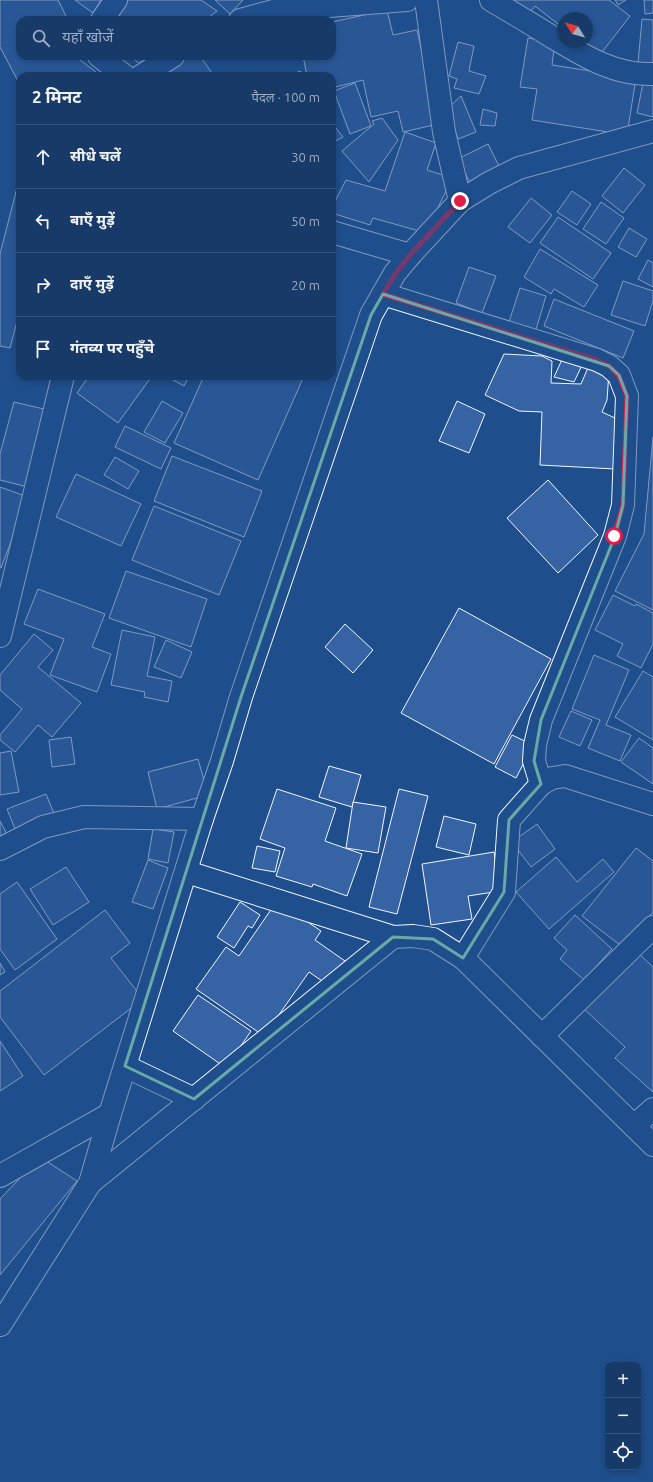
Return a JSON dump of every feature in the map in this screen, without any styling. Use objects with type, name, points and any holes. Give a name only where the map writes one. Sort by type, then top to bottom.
[{"type":"street","points":[[105,16],[116,0]]},
{"type":"street","points":[[255,16],[277,10],[407,0]]},
{"type":"street","points":[[426,0],[444,132],[460,201]]},
{"type":"street","points":[[491,0],[587,57],[611,68],[640,75],[653,74]]},
{"type":"street","points":[[104,60],[120,72]]},
{"type":"street","points":[[147,72],[167,60]]},
{"type":"street","points":[[0,1325],[90,1184],[110,1114],[241,697],[371,315],[396,273],[410,255],[460,201],[489,183],[519,168],[652,132]]},
{"type":"street","points":[[336,233],[410,255]]},
{"type":"street","points":[[383,294],[597,360],[610,366],[619,376],[627,396],[623,505],[614,536],[541,720],[535,745],[534,761],[536,790]]},
{"type":"street","points":[[0,636],[62,380]]},
{"type":"street","points":[[463,958],[504,892],[509,820],[536,790],[552,778],[565,776],[653,804]]},
{"type":"street","points":[[0,849],[43,827],[84,817],[202,820]]},
{"type":"street","points":[[187,872],[393,937],[413,936],[434,939],[463,958],[653,1145]]},
{"type":"street","points":[[542,1036],[653,928]]},
{"type":"street","points":[[90,1184],[393,937]]},
{"type":"street","points":[[125,1066],[194,1099]]},
{"type":"street","points":[[634,1126],[653,1109]]},
{"type":"street","points":[[0,1176],[110,1114]]},
{"type":"highlighted area","points":[[383,294],[609,366],[619,375],[627,396],[623,505],[615,536],[541,720],[534,761],[541,784],[509,820],[504,892],[463,958],[433,939],[393,937],[194,1099],[125,1066],[241,697],[371,315]]},
{"type":"building","points":[[0,0],[58,0],[66,16],[16,16],[16,60],[80,60],[96,72],[16,72],[16,77],[0,47]]},
{"type":"building","points":[[75,0],[101,0],[93,13]]},
{"type":"building","points":[[128,0],[201,0],[217,11],[210,16],[117,16]]},
{"type":"building","points":[[215,0],[243,0],[230,14]]},
{"type":"building","points":[[507,0],[609,0],[630,16],[599,56],[589,48],[593,48],[593,12],[557,12],[557,23],[535,6],[527,16]]},
{"type":"building","points":[[615,0],[626,0],[618,5]]},
{"type":"building","points":[[644,0],[653,0],[653,13],[645,14]]},
{"type":"building","points":[[387,10],[393,35],[417,30],[438,124],[403,132],[398,111],[371,117],[363,80],[336,87],[336,72],[306,72],[304,60],[336,60],[336,21]]},
{"type":"building","points":[[642,19],[653,20],[653,64],[638,63]]},
{"type":"building","points":[[528,38],[555,42],[552,65],[636,78],[627,135],[532,120],[537,89],[520,87]]},
{"type":"building","points":[[458,42],[474,46],[469,71],[486,76],[479,94],[454,88],[457,79],[449,76]]},
{"type":"building","points":[[135,60],[144,60],[139,63]]},
{"type":"building","points":[[184,60],[203,60],[211,72],[167,72]]},
{"type":"building","points":[[355,83],[371,126],[350,134],[336,96],[336,90]]},
{"type":"building","points":[[643,83],[653,85],[653,117],[637,113]]},
{"type":"building","points":[[461,96],[476,132],[458,139],[447,109]]},
{"type":"building","points":[[483,109],[497,113],[495,126],[480,125]]},
{"type":"building","points":[[382,118],[398,140],[369,182],[342,151],[374,124],[372,121]]},
{"type":"building","points":[[336,128],[343,137],[336,141]]},
{"type":"building","points":[[405,132],[436,143],[427,170],[452,178],[426,233],[373,218],[370,225],[336,214],[336,199],[346,180],[385,191]]},
{"type":"building","points":[[488,144],[501,170],[471,185],[458,159]]},
{"type":"building","points":[[624,168],[645,185],[623,213],[602,196]]},
{"type":"building","points":[[572,191],[591,204],[577,225],[557,212]]},
{"type":"building","points":[[16,192],[16,325],[10,348],[0,346],[0,254]]},
{"type":"building","points":[[531,198],[552,215],[530,243],[508,227]]},
{"type":"building","points":[[601,202],[624,218],[606,244],[583,229]]},
{"type":"building","points":[[558,217],[611,253],[593,279],[540,243]]},
{"type":"building","points":[[629,228],[647,239],[636,257],[618,247]]},
{"type":"building","points":[[540,249],[598,285],[584,307],[554,289],[551,294],[524,277]]},
{"type":"building","points":[[648,260],[653,263],[653,287],[638,279]]},
{"type":"building","points":[[469,267],[496,276],[482,313],[456,303]]},
{"type":"building","points":[[623,281],[653,291],[653,301],[645,326],[611,315]]},
{"type":"building","points":[[520,288],[546,296],[535,333],[508,325]]},
{"type":"building","points":[[554,299],[634,331],[623,358],[544,326]]},
{"type":"building","points":[[565,353],[584,361],[574,382],[554,377]]},
{"type":"building","points":[[504,354],[542,356],[552,361],[551,383],[581,384],[590,363],[609,372],[607,400],[602,412],[617,419],[615,469],[540,465],[542,412],[519,411],[485,395]]},
{"type":"building","points":[[86,380],[149,380],[118,423],[77,393]]},
{"type":"building","points":[[173,380],[187,380],[184,386]]},
{"type":"building","points":[[202,380],[302,380],[258,480],[174,443]]},
{"type":"building","points":[[162,401],[183,413],[165,443],[144,432]]},
{"type":"building","points":[[457,401],[485,414],[469,453],[439,441]]},
{"type":"building","points":[[14,402],[48,410],[28,487],[0,480],[0,454]]},
{"type":"building","points":[[125,426],[171,448],[161,469],[115,447]]},
{"type":"building","points":[[653,437],[653,610],[615,591],[644,534]]},
{"type":"building","points":[[172,456],[262,491],[244,537],[154,501]]},
{"type":"building","points":[[115,457],[139,471],[128,489],[104,475]]},
{"type":"building","points":[[76,474],[141,504],[121,546],[56,517]]},
{"type":"building","points":[[548,480],[598,535],[558,573],[507,518]]},
{"type":"building","points":[[0,487],[28,497],[1,568],[0,568]]},
{"type":"building","points":[[154,506],[241,541],[219,595],[132,560]]},
{"type":"building","points":[[126,571],[207,599],[191,647],[109,618]]},
{"type":"building","points":[[38,589],[105,614],[92,647],[111,654],[97,692],[50,675],[64,639],[24,624]]},
{"type":"building","points":[[613,595],[635,606],[636,604],[653,613],[653,644],[641,668],[617,656],[623,644],[595,630]]},
{"type":"building","points":[[459,608],[551,659],[494,764],[401,713]]},
{"type":"building","points":[[345,624],[373,650],[353,673],[325,647]]},
{"type":"building","points":[[122,630],[155,637],[147,676],[172,681],[168,702],[144,697],[145,692],[111,685]]},
{"type":"building","points":[[34,634],[53,650],[38,667],[81,703],[52,737],[38,725],[15,752],[0,740],[0,735],[22,709],[0,690],[0,675]]},
{"type":"building","points":[[166,640],[192,652],[181,678],[154,667]]},
{"type":"building","points":[[594,655],[629,670],[606,725],[631,735],[620,761],[588,748],[600,720],[572,709]]},
{"type":"building","points":[[643,671],[653,677],[653,740],[615,717]]},
{"type":"building","points":[[571,711],[592,720],[580,746],[559,737]]},
{"type":"building","points":[[512,735],[533,745],[516,778],[495,767]]},
{"type":"building","points":[[71,737],[75,764],[52,767],[49,740]]},
{"type":"building","points":[[639,738],[653,748],[653,784],[621,762]]},
{"type":"building","points":[[11,751],[19,792],[0,795],[0,753]]},
{"type":"building","points":[[198,759],[208,795],[157,809],[148,772]]},
{"type":"building","points":[[329,766],[361,775],[352,807],[319,797]]},
{"type":"building","points":[[277,789],[336,808],[325,841],[362,854],[347,896],[313,884],[312,887],[276,876],[285,848],[260,839]]},
{"type":"building","points":[[399,789],[428,796],[397,914],[369,907]]},
{"type":"building","points":[[46,794],[57,821],[18,836],[7,809]]},
{"type":"building","points":[[353,802],[386,807],[378,853],[346,848]]},
{"type":"building","points":[[444,816],[476,824],[469,855],[436,847]]},
{"type":"building","points":[[0,821],[10,840],[0,845]]},
{"type":"building","points":[[537,824],[555,849],[531,867],[512,842]]},
{"type":"building","points":[[153,829],[174,832],[168,863],[148,859]]},
{"type":"building","points":[[257,846],[280,851],[275,872],[252,868]]},
{"type":"building","points":[[636,848],[653,861],[653,912],[624,948],[582,916]]},
{"type":"building","points":[[494,852],[500,891],[468,896],[472,919],[431,925],[422,864]]},
{"type":"building","points":[[556,857],[577,882],[603,859],[614,872],[549,929],[516,892]]},
{"type":"building","points":[[148,860],[168,868],[153,909],[132,902]]},
{"type":"building","points":[[66,867],[89,902],[53,925],[30,889]]},
{"type":"building","points":[[17,882],[57,939],[15,970],[0,949],[0,894]]},
{"type":"building","points":[[277,901],[321,931],[315,940],[345,961],[328,985],[309,972],[264,1036],[196,989],[226,947],[239,956]]},
{"type":"building","points":[[240,902],[260,915],[252,928],[248,926],[234,948],[217,937]]},
{"type":"building","points":[[105,910],[130,943],[111,958],[143,999],[44,1075],[0,1017],[0,991]]},
{"type":"building","points":[[575,915],[612,949],[584,980],[560,959],[567,950],[554,938]]},
{"type":"building","points":[[637,952],[653,967],[653,1092],[615,1058],[625,1047],[584,1009]]},
{"type":"building","points":[[0,963],[5,972],[0,975]]},
{"type":"building","points":[[198,995],[251,1031],[226,1068],[173,1031]]},
{"type":"building","points":[[0,1041],[23,1076],[0,1091]]},
{"type":"building","points":[[40,1157],[77,1181],[0,1275],[0,1199]]},
{"type":"route","points":[[460,201],[410,255],[396,273],[383,294],[597,360],[610,366],[619,376],[627,396],[623,505],[614,536]]}]
